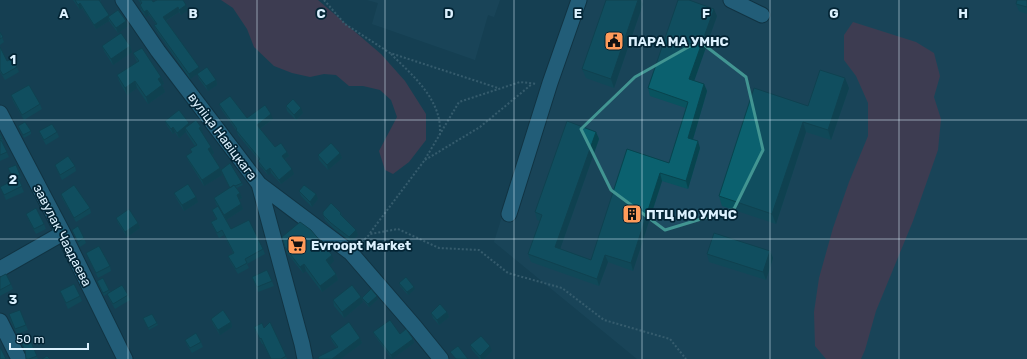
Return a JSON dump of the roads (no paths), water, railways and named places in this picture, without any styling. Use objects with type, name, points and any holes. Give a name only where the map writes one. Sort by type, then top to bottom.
[{"type":"street","name":"вуліца Навіцкага","points":[[123,0],[158,51],[259,184],[305,359]]},
{"type":"street","points":[[509,214],[550,83],[579,0]]},
{"type":"street","points":[[731,0],[762,15]]},
{"type":"street","name":"завулак Чаадаева","points":[[0,113],[125,359]]},
{"type":"street","points":[[259,184],[351,254],[441,359]]},
{"type":"street","points":[[0,269],[62,233]]},
{"type":"street","points":[[0,321],[19,359]]},
{"type":"place","name":"ПАРА МА УМНС","points":[[614,41]]},
{"type":"place","name":"ПТЦ МО УМЧС","points":[[632,214]]},
{"type":"place","name":"Evroopt Market","points":[[297,245]]}]
